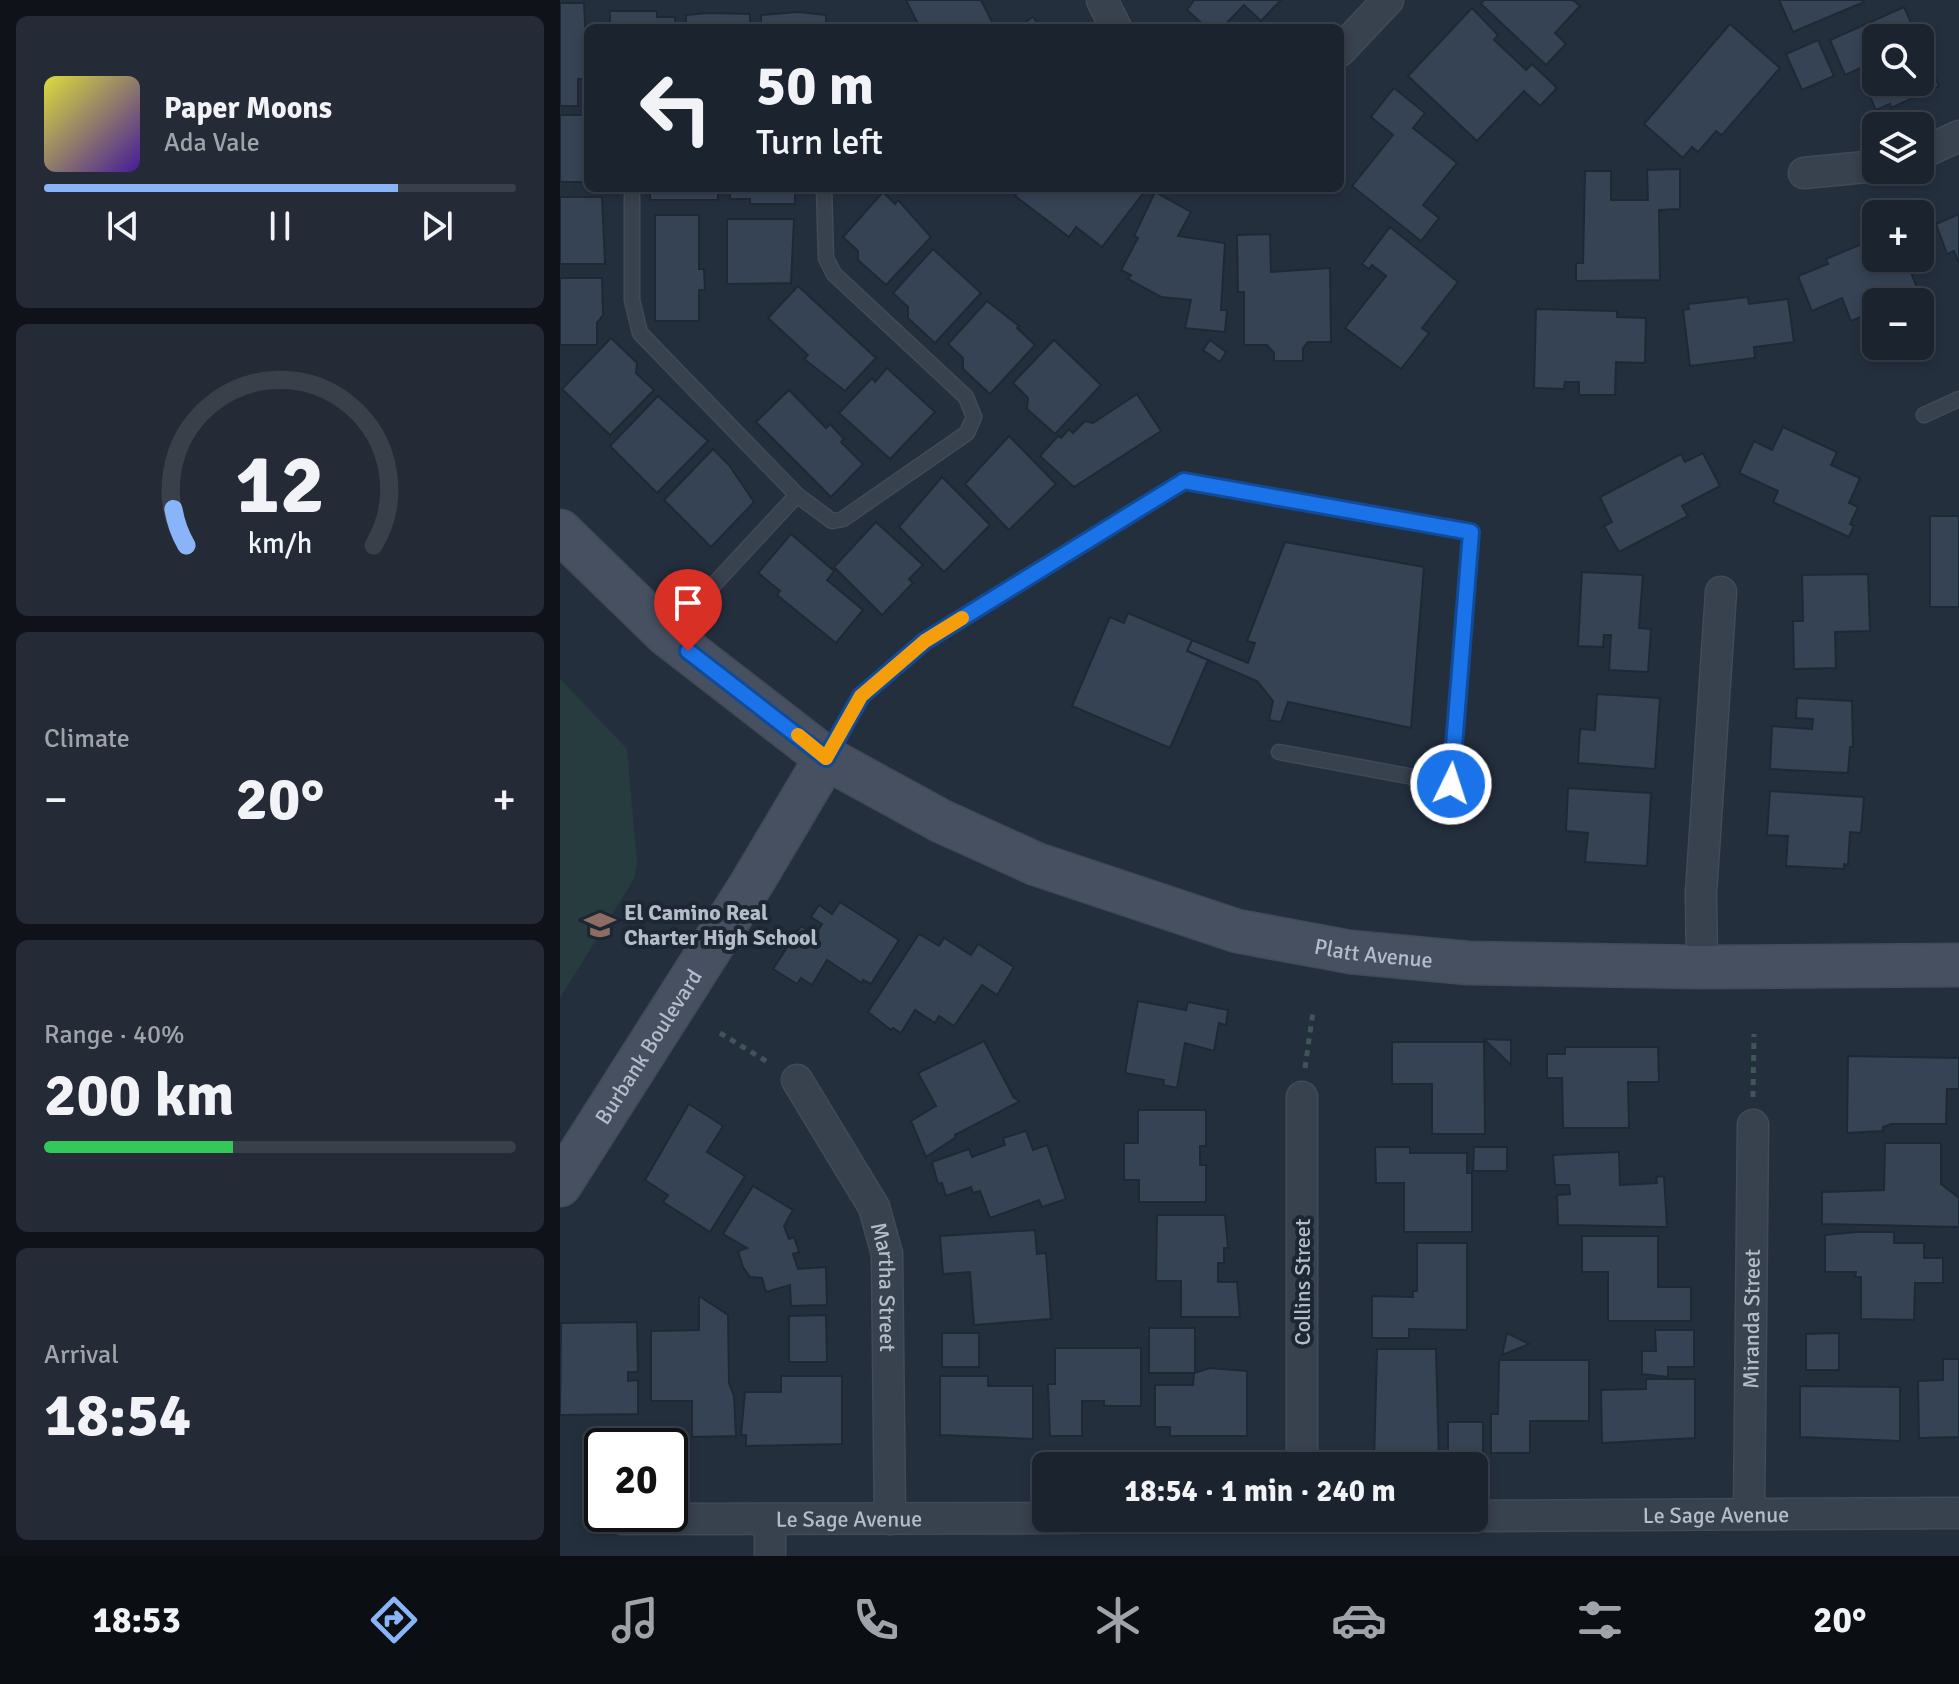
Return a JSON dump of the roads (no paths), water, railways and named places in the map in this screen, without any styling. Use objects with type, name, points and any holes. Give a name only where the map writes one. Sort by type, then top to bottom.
[{"type":"main road","points":[[560,531],[667,635],[826,758]]},
{"type":"main road","name":"Platt Avenue","points":[[826,758],[941,821],[1036,864],[1237,931],[1350,952],[1468,963],[1702,967],[1959,965]]},
{"type":"main road","name":"Burbank Boulevard","points":[[560,1185],[752,883],[826,758]]},
{"type":"street","points":[[1102,0],[1114,24]]},
{"type":"street","points":[[1344,47],[1388,0]]},
{"type":"street","points":[[1934,148],[1959,136]]},
{"type":"street","points":[[1804,173],[1862,167]]},
{"type":"street","points":[[1702,967],[1701,893],[1721,592]]},
{"type":"street","name":"Martha Street","points":[[797,1080],[874,1207],[887,1254],[890,1519]]},
{"type":"street","name":"Collins Street","points":[[1302,1097],[1302,1452]]},
{"type":"street","name":"Miranda Street","points":[[1749,1513],[1753,1125]]},
{"type":"street","name":"Le Sage Avenue","points":[[1488,1516],[1959,1513]]},
{"type":"street","name":"Le Sage Avenue","points":[[688,1519],[1032,1518]]},
{"type":"street","points":[[770,1519],[770,1556]]},
{"type":"lane","points":[[632,192],[632,300],[640,333],[797,495],[832,521],[843,519],[967,433],[974,417],[966,397],[834,274],[826,258],[824,192]]},
{"type":"lane","points":[[1924,415],[1959,399]]},
{"type":"lane","points":[[826,758],[861,696],[925,641],[1184,481],[1471,532],[1451,784],[1279,752]]},
{"type":"lane","points":[[667,635],[797,495]]},
{"type":"place","name":"El Camino Real Charter High School","points":[[600,925]]}]
